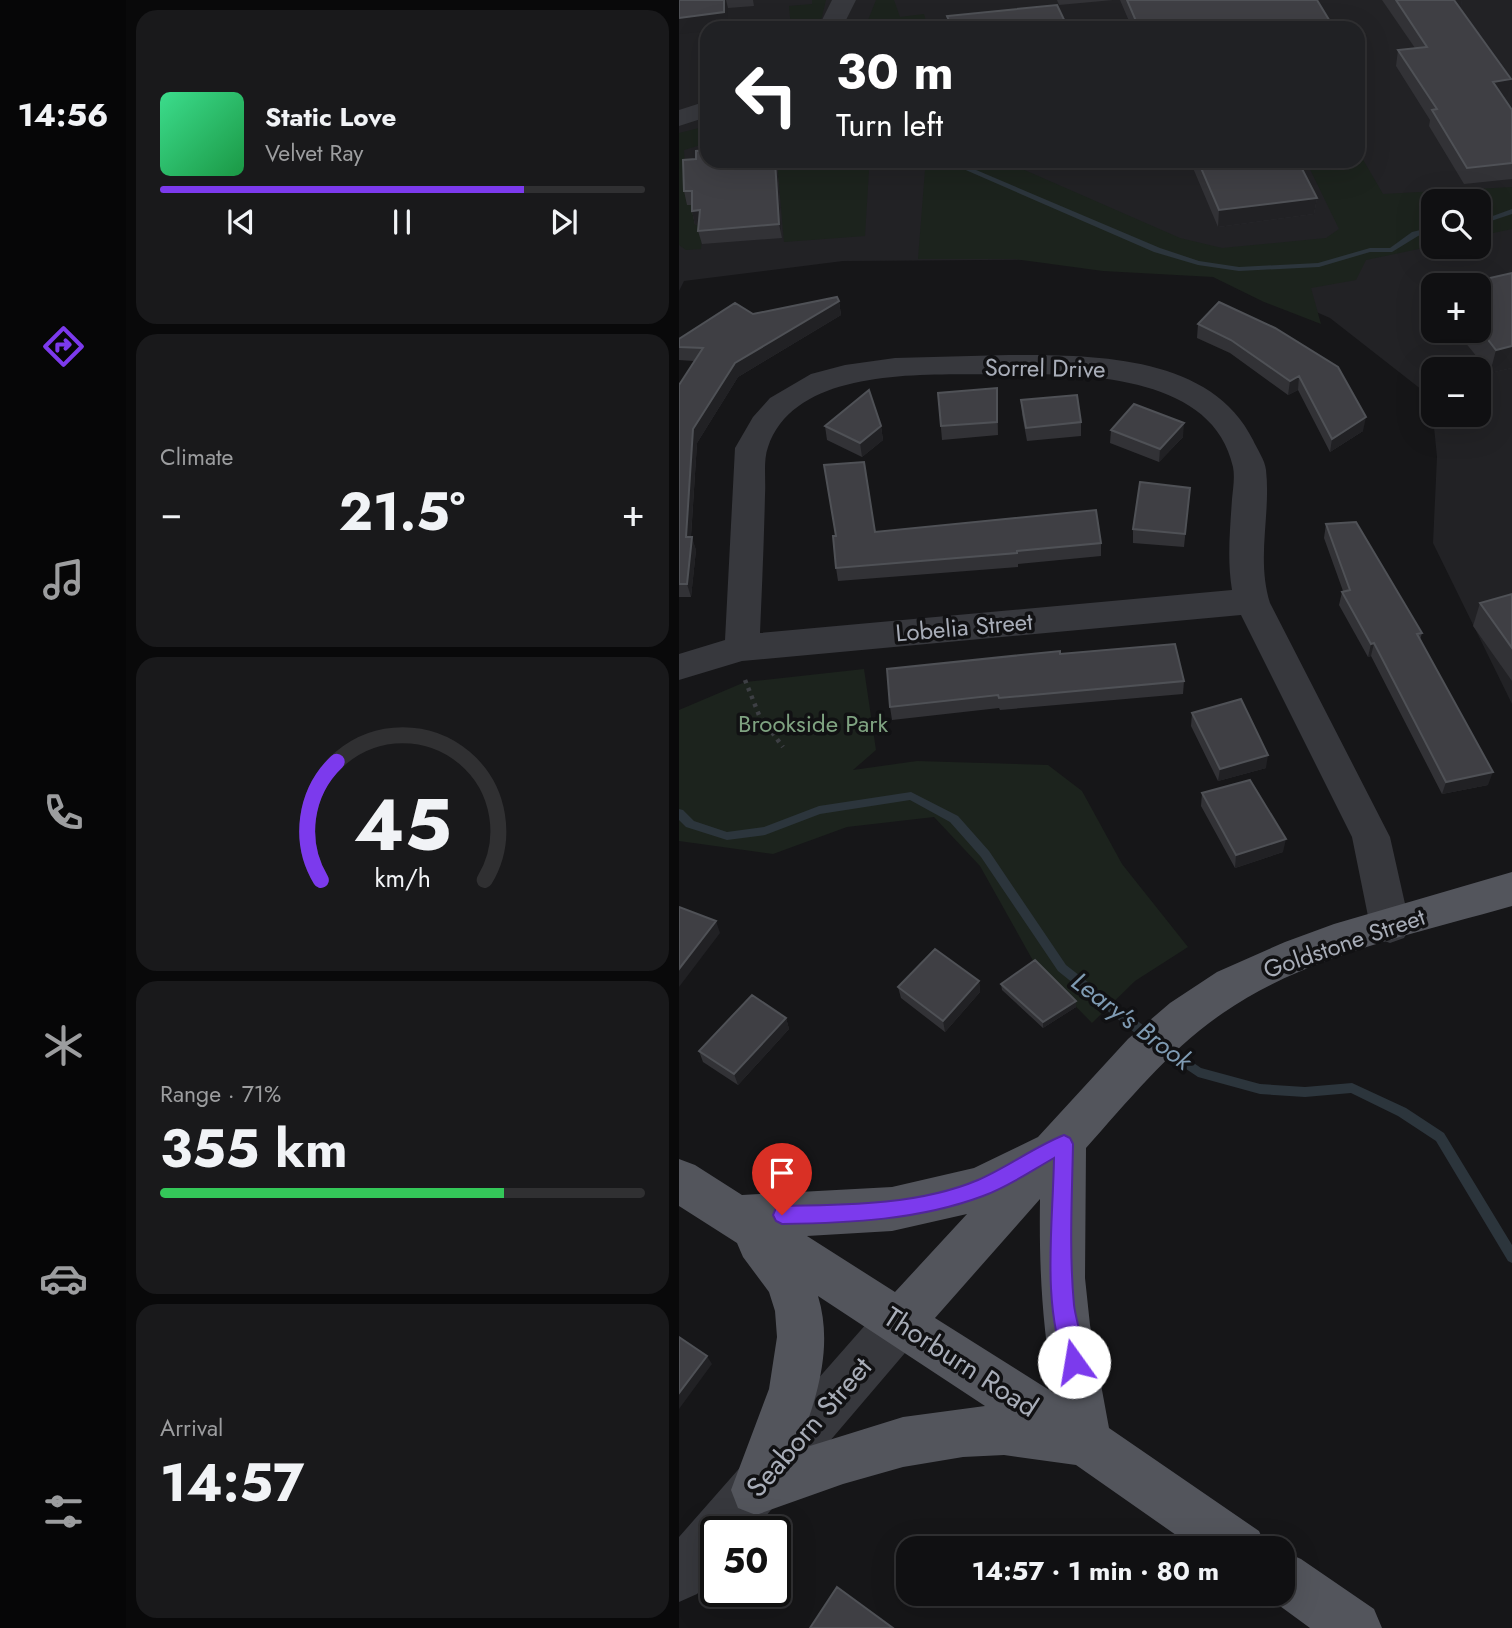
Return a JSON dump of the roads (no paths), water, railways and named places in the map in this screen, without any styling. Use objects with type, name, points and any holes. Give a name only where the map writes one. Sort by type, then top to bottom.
[{"type":"main road","name":"Goldstone Street","points":[[899,1323],[1064,1144],[1143,1053],[1177,1021],[1230,986],[1281,961],[1512,889]]},
{"type":"main road","points":[[741,1217],[846,1214],[933,1202],[981,1188],[1064,1144],[1062,1278],[1066,1325],[1087,1443],[997,1430],[948,1433],[838,1460],[756,1490]]},
{"type":"main road","name":"Thorburn Road","points":[[679,1180],[741,1217],[899,1323],[1087,1443],[1222,1536]]},
{"type":"main road","points":[[741,1217],[790,1282],[798,1304],[801,1331],[798,1373],[756,1490]]},
{"type":"main road","points":[[1295,1586],[1355,1628]]},
{"type":"street","points":[[834,21],[844,0]]},
{"type":"street","points":[[679,118],[700,111]]},
{"type":"street","name":"Sorrel Drive","points":[[743,648],[751,449],[761,424],[779,404],[809,386],[841,374],[878,367],[1085,365],[1127,370],[1164,382],[1197,397],[1221,415],[1240,441],[1250,467],[1246,541],[1252,601],[1372,839],[1390,926]]},
{"type":"street","name":"Lobelia Street","points":[[679,667],[743,648],[1252,601]]},
{"type":"street","name":"Seaborn Street","points":[[732,1516],[899,1323]]},
{"type":"street","name":"Seaborn Street","points":[[679,1576],[700,1552]]},
{"type":"waterway","points":[[965,168],[1157,250],[1198,263],[1239,269],[1319,265],[1370,250],[1392,250],[1421,232]]},
{"type":"waterway","points":[[1491,219],[1512,211]]},
{"type":"waterway","name":"Leary's Brook","points":[[679,813],[690,824],[727,836],[765,831],[819,810],[911,796],[954,819],[985,854],[1062,968],[1149,1037]]},
{"type":"waterway","name":"Leary's Brook","points":[[1162,1046],[1198,1072],[1260,1089],[1305,1092],[1352,1088],[1402,1112],[1440,1137],[1512,1257]]},
{"type":"park label","name":"Brookside Park","points":[[813,723]]}]
